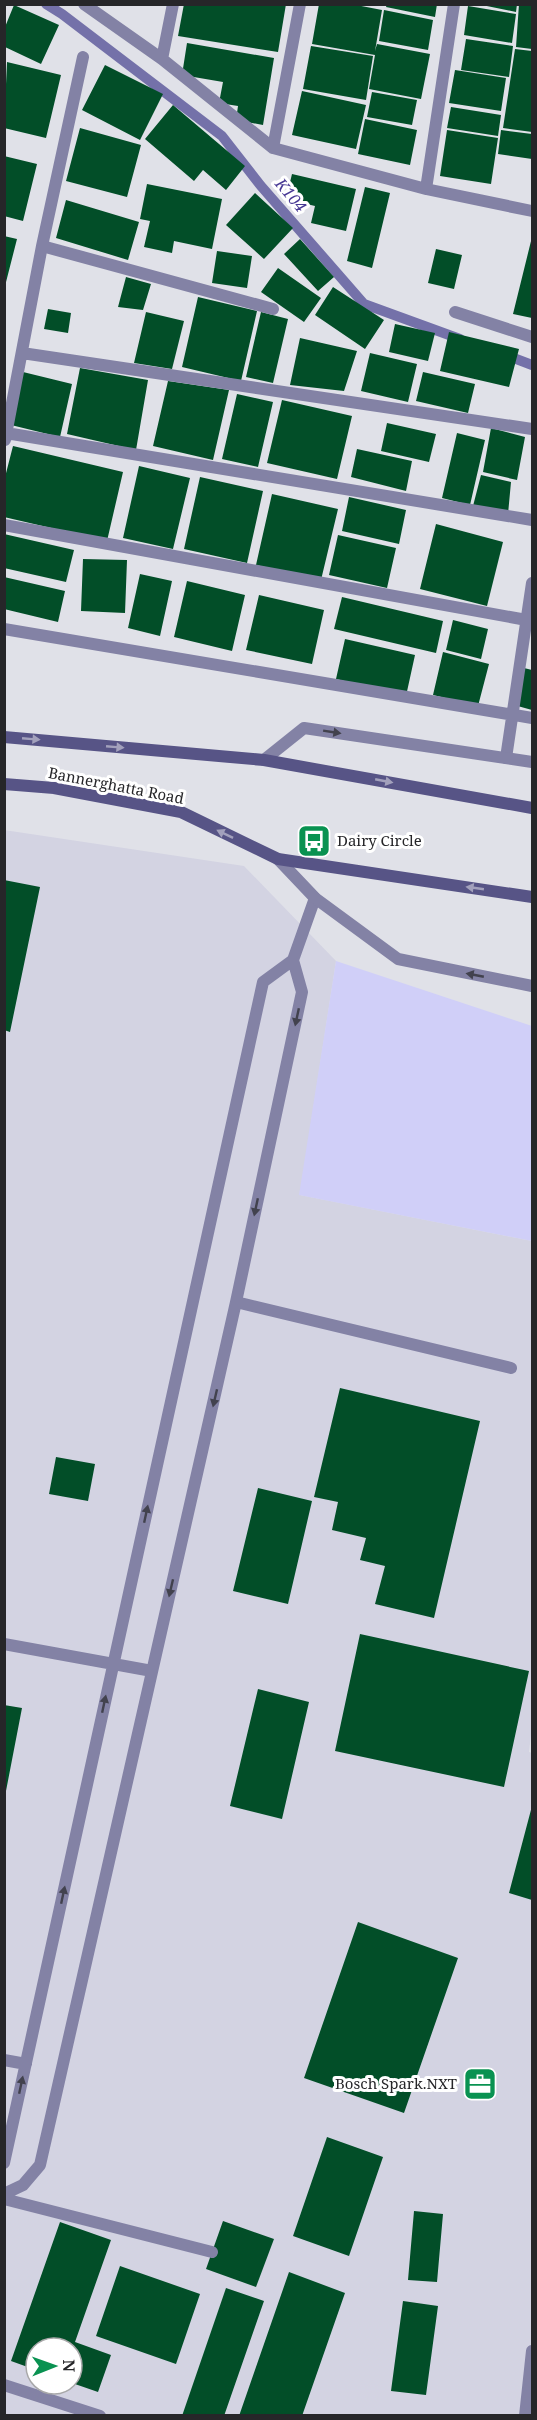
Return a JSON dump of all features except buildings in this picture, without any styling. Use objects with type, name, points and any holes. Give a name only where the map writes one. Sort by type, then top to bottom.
[{"type":"main road","points":[[4,737],[264,760],[532,808]]},
{"type":"main road","name":"Bannerghatta Road","points":[[4,784],[54,788],[181,812],[278,859],[532,897]]},
{"type":"street","points":[[84,4],[162,59],[273,148],[426,189],[532,211]]},
{"type":"street","points":[[162,59],[173,4]]},
{"type":"street","points":[[273,148],[300,4]]},
{"type":"street","points":[[426,189],[454,4]]},
{"type":"street","points":[[83,57],[42,246],[5,437],[532,520]]},
{"type":"street","points":[[42,246],[273,309]]},
{"type":"street","points":[[455,312],[532,337]]},
{"type":"street","points":[[22,353],[532,429]]},
{"type":"street","points":[[4,525],[530,620]]},
{"type":"street","points":[[506,758],[530,620],[532,583]]},
{"type":"street","points":[[4,629],[532,718]]},
{"type":"street","points":[[264,760],[304,728],[532,762]]},
{"type":"street","points":[[278,859],[315,898],[398,959],[532,986]]},
{"type":"street","points":[[4,2163],[263,982],[293,960],[315,898]]},
{"type":"street","points":[[4,2194],[23,2185],[40,2165],[236,1302],[302,992],[293,960]]},
{"type":"street","points":[[236,1302],[511,1368]]},
{"type":"street","points":[[4,1644],[152,1671]]},
{"type":"street","points":[[4,2060],[26,2064]]},
{"type":"street","points":[[4,2199],[212,2252]]},
{"type":"street","points":[[525,2415],[532,2351]]},
{"type":"street","points":[[4,2385],[100,2415]]},
{"type":"shaded area","points":[[4,830],[244,866],[336,961],[300,1195],[532,1241],[532,1726],[529,1752],[532,1753],[532,2415],[5,2415]]},
{"type":"shaded area","points":[[336,961],[532,1026],[532,1241],[299,1195]]},
{"type":"waterway","name":"K104","points":[[46,4],[222,136],[261,186],[364,304],[460,339]]},
{"type":"waterway","name":"K104","points":[[503,354],[532,365]]},
{"type":"place","name":"Dairy Circle","points":[[314,841]]},
{"type":"place","name":"Bosch Spark.NXT","points":[[480,2084]]}]
